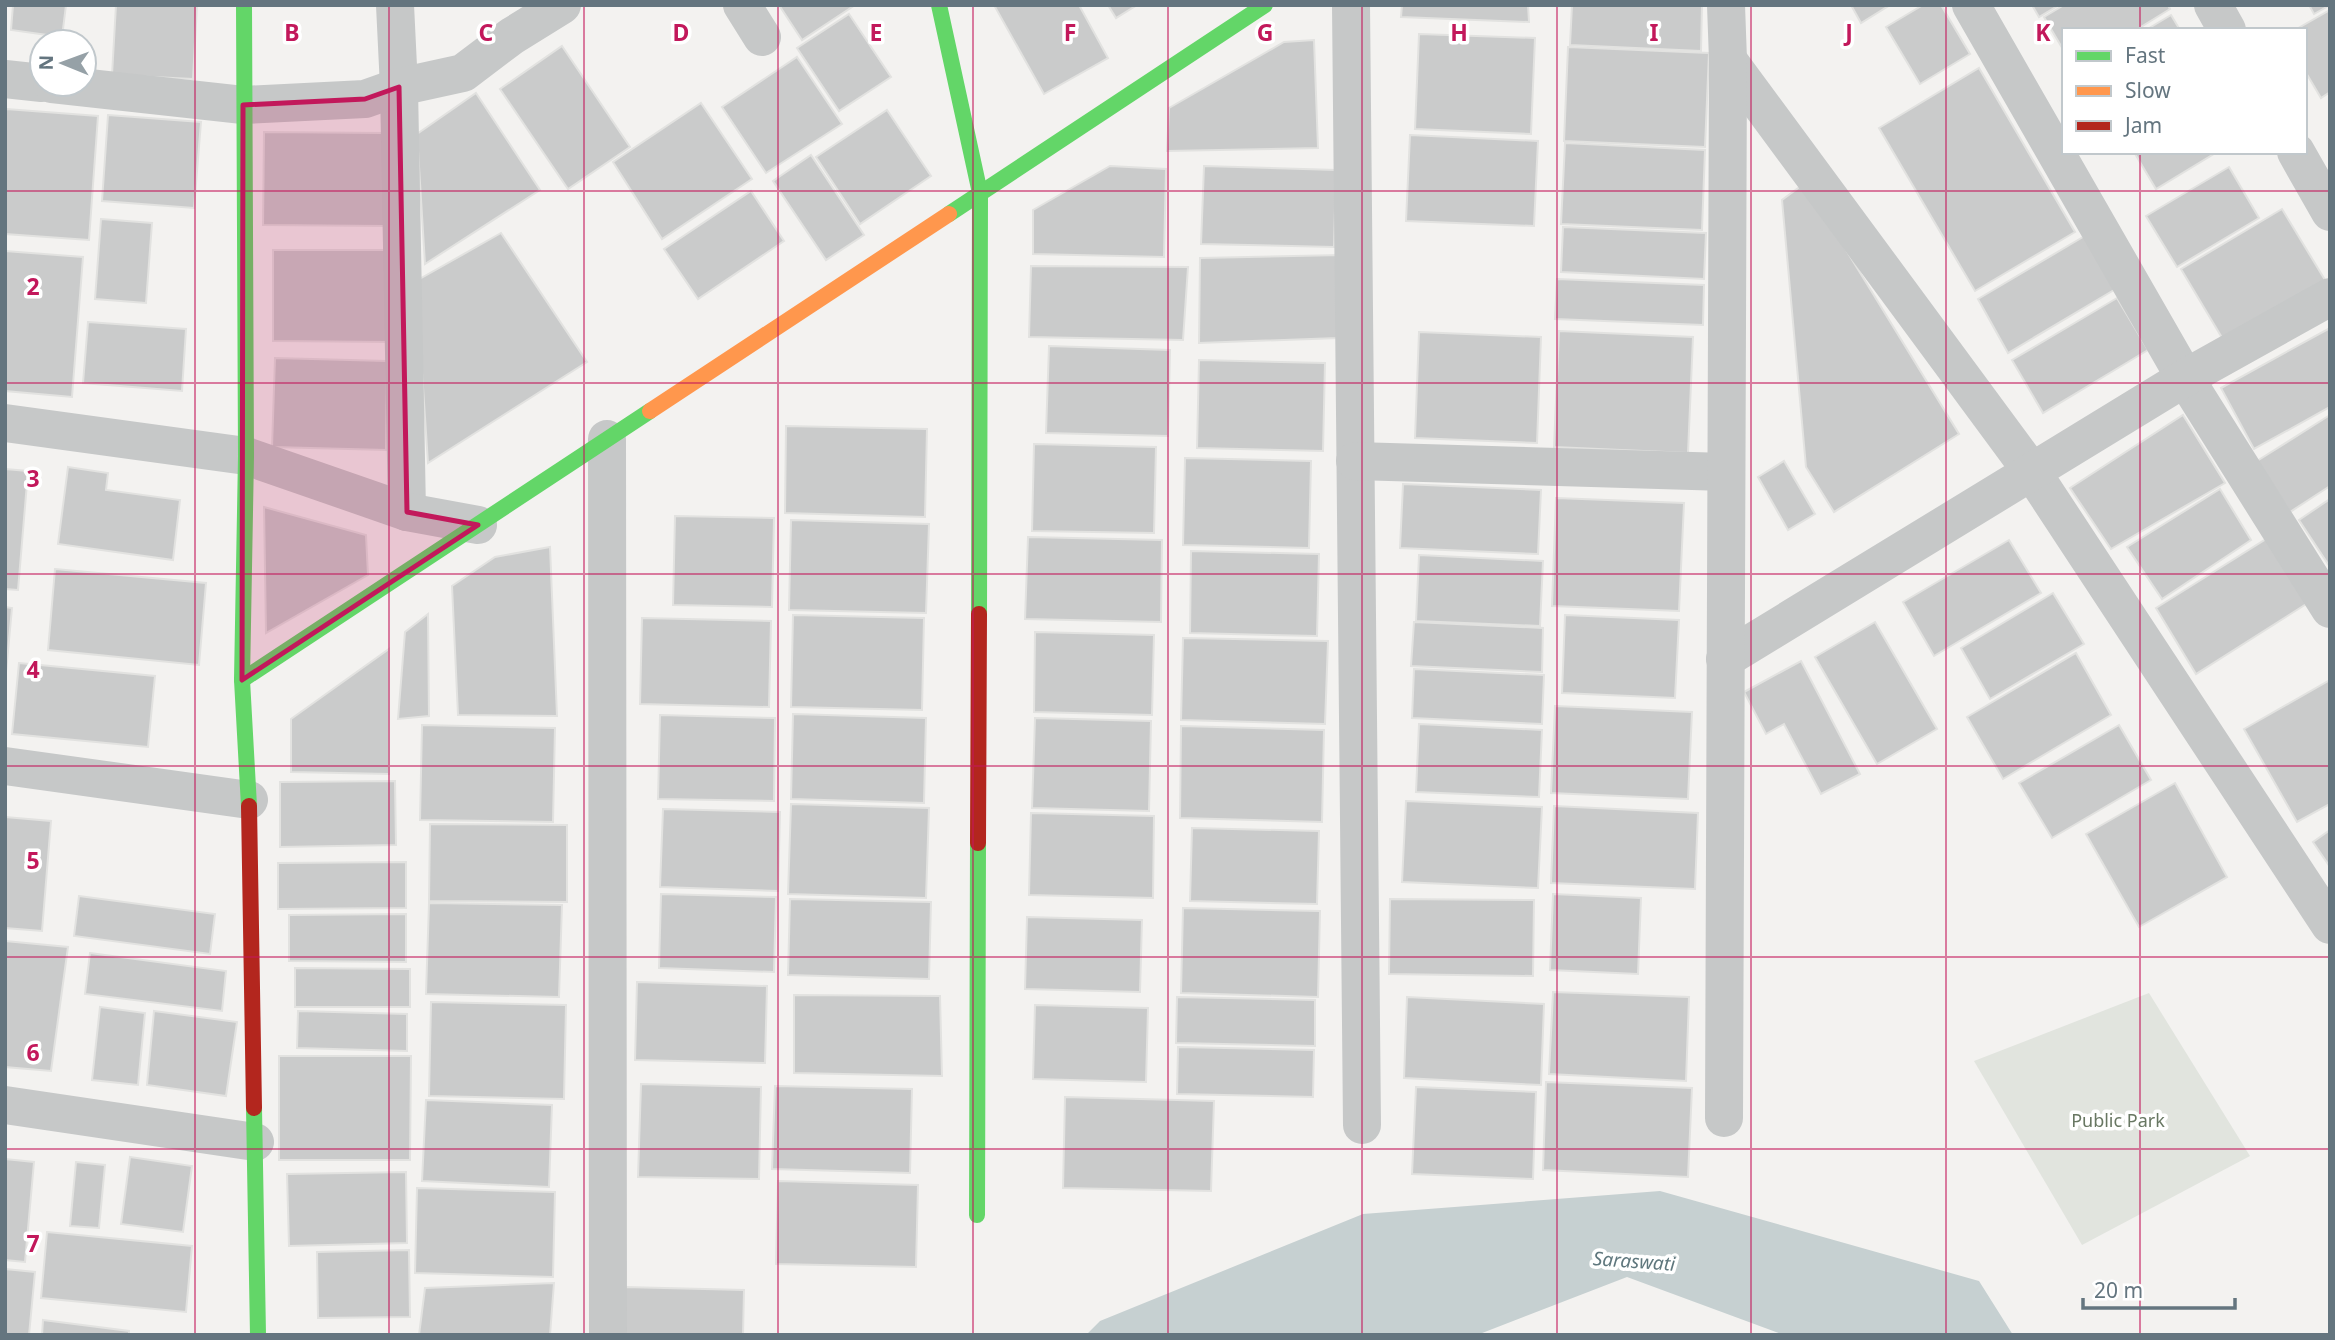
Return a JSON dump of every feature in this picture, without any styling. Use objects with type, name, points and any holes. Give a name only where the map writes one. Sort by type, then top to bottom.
[{"type":"street","points":[[244,5],[247,456],[242,680],[249,800],[258,1335]]},
{"type":"street","points":[[395,5],[407,512]]},
{"type":"street","points":[[98,89],[243,105],[366,99],[399,87],[463,73],[512,36],[562,5]]},
{"type":"street","points":[[742,5],[762,37]]},
{"type":"street","points":[[939,5],[980,193],[977,1215]]},
{"type":"street","points":[[242,680],[1265,5]]},
{"type":"street","points":[[1351,5],[1362,1125]]},
{"type":"street","points":[[1724,1118],[1726,5]]},
{"type":"street","points":[[1972,5],[2185,378],[2330,609]]},
{"type":"street","points":[[2213,5],[2226,28]]},
{"type":"street","points":[[1728,60],[2032,472],[2330,925]]},
{"type":"street","points":[[5,79],[28,81]]},
{"type":"street","points":[[2297,154],[2330,212]]},
{"type":"street","points":[[1725,659],[2185,378],[2330,296]]},
{"type":"street","points":[[5,424],[247,456],[407,512],[478,525]]},
{"type":"street","points":[[607,439],[608,1335]]},
{"type":"street","points":[[1355,461],[1726,472]]},
{"type":"street","points":[[5,766],[249,800]]},
{"type":"street","points":[[5,1105],[255,1142]]},
{"type":"highlighted area","points":[[399,87],[407,512],[478,525],[242,680],[243,105],[365,99]]},
{"type":"green space","name":"Public Park","points":[[2149,993],[2250,1156],[2082,1245],[1974,1061]]},
{"type":"water","name":"Saraswati","points":[[1660,1191],[1979,1281],[2013,1335],[1784,1335],[1627,1277],[1477,1335],[1086,1335],[1100,1321],[1363,1214]]},
{"type":"building","points":[[13,5],[66,5],[63,28],[28,28],[28,32],[11,30]]},
{"type":"building","points":[[116,5],[197,5],[193,79],[112,75]]},
{"type":"building","points":[[779,5],[855,5],[802,40]]},
{"type":"building","points":[[994,5],[1079,5],[1108,58],[1044,94]]},
{"type":"building","points":[[1108,5],[1137,5],[1116,18]]},
{"type":"building","points":[[1402,5],[1528,5],[1529,22],[1401,17]]},
{"type":"building","points":[[1572,5],[1702,5],[1701,51],[1570,45]]},
{"type":"building","points":[[1851,5],[1890,5],[1861,23]]},
{"type":"building","points":[[1923,5],[1941,5],[1970,54],[1920,84],[1886,27]]},
{"type":"building","points":[[2032,5],[2059,5],[2039,17]]},
{"type":"building","points":[[2064,5],[2168,5],[2170,9],[2139,28],[2062,28],[2062,48],[2044,17]]},
{"type":"building","points":[[2309,5],[2330,5],[2314,14]]},
{"type":"building","points":[[2330,10],[2330,92],[2321,98],[2307,74],[2307,28],[2298,28]]},
{"type":"building","points":[[849,14],[891,77],[839,111],[797,48]]},
{"type":"building","points":[[2171,15],[2179,28],[2149,28]]},
{"type":"building","points":[[1419,34],[1535,38],[1531,134],[1415,129]]},
{"type":"building","points":[[1314,40],[1318,148],[1167,151],[1169,108],[1284,42]]},
{"type":"building","points":[[562,46],[630,147],[568,189],[500,89]]},
{"type":"building","points":[[1568,47],[1709,53],[1705,147],[1564,141]]},
{"type":"building","points":[[797,57],[842,124],[766,173],[722,107]]},
{"type":"building","points":[[1979,68],[2075,232],[1975,291],[1879,128]]},
{"type":"building","points":[[476,93],[540,190],[425,264],[417,134]]},
{"type":"building","points":[[701,103],[752,179],[662,239],[613,162]]},
{"type":"building","points":[[6,109],[98,116],[89,240],[5,234]]},
{"type":"building","points":[[887,110],[931,176],[860,224],[816,157]]},
{"type":"building","points":[[108,115],[201,122],[194,208],[102,201]]},
{"type":"building","points":[[264,132],[384,133],[384,226],[263,225]]},
{"type":"building","points":[[1410,135],[1538,141],[1534,226],[1406,221]]},
{"type":"building","points":[[1565,143],[1705,150],[1702,230],[1561,224]]},
{"type":"building","points":[[2135,154],[2214,154],[2156,189]]},
{"type":"building","points":[[811,155],[864,235],[826,260],[773,181]]},
{"type":"building","points":[[1110,166],[1166,169],[1164,257],[1033,254],[1033,210]]},
{"type":"building","points":[[1204,166],[1336,170],[1334,247],[1201,244]]},
{"type":"building","points":[[2229,167],[2259,218],[2177,267],[2146,216]]},
{"type":"building","points":[[1805,183],[1959,434],[1834,512],[1806,467],[1782,200]]},
{"type":"building","points":[[751,191],[784,241],[698,299],[664,249]]},
{"type":"building","points":[[2282,209],[2325,280],[2224,341],[2181,269]]},
{"type":"building","points":[[101,219],[152,223],[146,303],[95,299]]},
{"type":"building","points":[[1563,227],[1706,233],[1704,279],[1561,272]]},
{"type":"building","points":[[501,233],[587,362],[428,463],[416,281]]},
{"type":"building","points":[[2088,234],[2119,287],[2008,353],[1978,299]]},
{"type":"building","points":[[273,250],[390,250],[390,342],[273,341]]},
{"type":"building","points":[[5,251],[83,257],[72,397],[5,391]]},
{"type":"building","points":[[1341,255],[1338,338],[1199,343],[1200,258]]},
{"type":"building","points":[[1031,266],[1188,267],[1183,340],[1029,337]]},
{"type":"building","points":[[1557,279],[1704,285],[1703,325],[1555,319]]},
{"type":"building","points":[[2117,298],[2148,350],[2043,413],[2012,360]]},
{"type":"building","points":[[88,322],[186,329],[182,391],[83,383]]},
{"type":"building","points":[[2330,328],[2330,407],[2254,449],[2221,388]]},
{"type":"building","points":[[1559,331],[1693,337],[1688,453],[1554,447]]},
{"type":"building","points":[[1419,332],[1541,337],[1537,443],[1415,438]]},
{"type":"building","points":[[1049,346],[1170,350],[1168,436],[1046,433]]},
{"type":"building","points":[[275,358],[387,361],[386,450],[272,447]]},
{"type":"building","points":[[1199,360],[1325,363],[1323,451],[1197,448]]},
{"type":"building","points":[[2183,415],[2225,483],[2111,549],[2070,488]]},
{"type":"building","points":[[2330,415],[2330,486],[2290,512],[2257,461]]},
{"type":"building","points":[[786,426],[927,429],[925,517],[785,513]]},
{"type":"building","points":[[1034,444],[1156,447],[1154,533],[1032,531]]},
{"type":"building","points":[[1185,458],[1311,461],[1309,548],[1183,545]]},
{"type":"building","points":[[1784,461],[1815,514],[1788,530],[1758,477]]},
{"type":"building","points":[[68,467],[108,473],[106,490],[180,500],[173,560],[58,544]]},
{"type":"building","points":[[5,469],[28,471],[18,590],[5,589]]},
{"type":"building","points":[[1403,484],[1541,490],[1538,554],[1400,548]]},
{"type":"building","points":[[2220,489],[2251,540],[2162,599],[2127,547]]},
{"type":"building","points":[[1556,498],[1684,503],[1679,611],[1552,606]]},
{"type":"building","points":[[2330,499],[2330,567],[2299,520]]},
{"type":"building","points":[[264,507],[366,535],[368,575],[266,633]]},
{"type":"building","points":[[675,516],[774,518],[772,607],[673,605]]},
{"type":"building","points":[[791,520],[929,524],[926,613],[789,610]]},
{"type":"building","points":[[2271,536],[2311,601],[2196,674],[2156,608]]},
{"type":"building","points":[[1028,537],[1162,540],[1161,622],[1025,619]]},
{"type":"building","points":[[2009,540],[2041,593],[1934,656],[1903,602]]},
{"type":"building","points":[[550,547],[557,716],[458,715],[452,586],[495,557]]},
{"type":"building","points":[[1191,551],[1319,554],[1317,636],[1190,633]]},
{"type":"building","points":[[1419,555],[1543,561],[1540,626],[1416,621]]},
{"type":"building","points":[[55,569],[206,583],[199,665],[48,650]]},
{"type":"building","points":[[2053,593],[2084,644],[1990,699],[1961,648]]},
{"type":"building","points":[[5,607],[12,608],[5,683]]},
{"type":"building","points":[[428,614],[429,716],[398,719],[405,632]]},
{"type":"building","points":[[793,615],[924,618],[922,710],[791,707]]},
{"type":"building","points":[[1565,615],[1679,620],[1675,698],[1562,693]]},
{"type":"building","points":[[642,618],[771,621],[769,707],[640,704]]},
{"type":"building","points":[[1414,622],[1543,628],[1542,672],[1411,666]]},
{"type":"building","points":[[1875,622],[1937,729],[1877,764],[1815,657]]},
{"type":"building","points":[[1035,632],[1154,635],[1152,715],[1034,712]]},
{"type":"building","points":[[1183,638],[1328,641],[1325,724],[1181,720]]},
{"type":"building","points":[[389,649],[389,774],[291,772],[291,719]]},
{"type":"building","points":[[2076,653],[2111,715],[2003,779],[1967,717]]},
{"type":"building","points":[[1801,661],[1860,774],[1821,794],[1784,724],[1766,734],[1744,692]]},
{"type":"building","points":[[19,663],[155,676],[148,747],[12,734]]},
{"type":"building","points":[[1414,669],[1544,675],[1542,724],[1412,718]]},
{"type":"building","points":[[2330,680],[2330,804],[2297,822],[2244,729]]},
{"type":"building","points":[[1555,706],[1692,712],[1688,799],[1551,793]]},
{"type":"building","points":[[793,714],[926,718],[924,803],[791,799]]},
{"type":"building","points":[[660,715],[775,718],[774,801],[658,799]]},
{"type":"building","points":[[1035,718],[1151,721],[1149,811],[1032,808]]},
{"type":"building","points":[[1419,724],[1542,730],[1539,797],[1416,792]]},
{"type":"building","points":[[422,725],[555,728],[553,822],[420,820]]},
{"type":"building","points":[[2119,725],[2151,780],[2052,838],[2019,783]]},
{"type":"building","points":[[1181,726],[1324,730],[1322,822],[1180,818]]},
{"type":"building","points":[[395,781],[396,845],[280,847],[280,782]]},
{"type":"building","points":[[2175,783],[2227,877],[2139,927],[2086,834]]},
{"type":"building","points":[[1406,801],[1542,807],[1538,888],[1402,882]]},
{"type":"building","points":[[791,804],[929,808],[926,898],[788,894]]},
{"type":"building","points":[[1554,806],[1698,813],[1695,889],[1551,883]]},
{"type":"building","points":[[663,809],[780,812],[778,891],[660,887]]},
{"type":"building","points":[[1031,813],[1154,816],[1153,898],[1029,895]]},
{"type":"building","points":[[5,817],[51,821],[42,931],[5,928]]},
{"type":"building","points":[[430,824],[567,825],[567,902],[429,901]]},
{"type":"building","points":[[1192,828],[1319,831],[1317,904],[1190,901]]},
{"type":"building","points":[[2330,830],[2330,867],[2313,842]]},
{"type":"building","points":[[406,862],[406,908],[278,909],[278,863]]},
{"type":"building","points":[[661,894],[776,897],[774,972],[659,968]]},
{"type":"building","points":[[1553,894],[1641,898],[1638,974],[1550,970]]},
{"type":"building","points":[[79,896],[215,914],[210,954],[74,936]]},
{"type":"building","points":[[790,899],[931,902],[929,979],[788,975]]},
{"type":"building","points":[[1390,899],[1534,900],[1533,976],[1389,974]]},
{"type":"building","points":[[429,903],[562,905],[559,997],[426,994]]},
{"type":"building","points":[[1183,908],[1320,911],[1318,997],[1181,993]]},
{"type":"building","points":[[406,914],[406,962],[289,961],[289,915]]},
{"type":"building","points":[[1027,917],[1142,920],[1140,992],[1025,989]]},
{"type":"building","points":[[5,941],[68,947],[51,1071],[5,1067]]},
{"type":"building","points":[[90,953],[226,971],[222,1011],[85,994]]},
{"type":"building","points":[[295,968],[410,969],[410,1007],[295,1007]]},
{"type":"building","points":[[637,982],[767,986],[765,1063],[635,1060]]},
{"type":"building","points":[[1553,992],[1689,997],[1686,1081],[1549,1074]]},
{"type":"building","points":[[794,995],[940,996],[942,1076],[794,1073]]},
{"type":"building","points":[[1177,997],[1315,1000],[1315,1046],[1176,1043]]},
{"type":"building","points":[[1407,997],[1544,1004],[1541,1085],[1404,1078]]},
{"type":"building","points":[[431,1002],[566,1005],[564,1099],[429,1096]]},
{"type":"building","points":[[1035,1005],[1148,1008],[1146,1082],[1033,1079]]},
{"type":"building","points":[[100,1007],[145,1013],[138,1085],[92,1080]]},
{"type":"building","points":[[154,1011],[237,1022],[226,1096],[147,1085]]},
{"type":"building","points":[[298,1011],[407,1014],[407,1051],[297,1048]]},
{"type":"building","points":[[1178,1047],[1314,1050],[1313,1097],[1177,1094]]},
{"type":"building","points":[[279,1056],[411,1056],[410,1160],[279,1160]]},
{"type":"building","points":[[1546,1082],[1692,1088],[1688,1177],[1543,1170]]},
{"type":"building","points":[[641,1084],[761,1087],[759,1179],[638,1177]]},
{"type":"building","points":[[775,1086],[912,1089],[910,1173],[772,1169]]},
{"type":"building","points":[[1416,1087],[1536,1092],[1533,1179],[1412,1174]]},
{"type":"building","points":[[1065,1097],[1214,1101],[1211,1191],[1063,1188]]},
{"type":"building","points":[[426,1100],[552,1105],[549,1187],[422,1181]]},
{"type":"building","points":[[130,1157],[192,1166],[183,1232],[121,1224]]},
{"type":"building","points":[[5,1159],[34,1162],[25,1262],[5,1260]]},
{"type":"building","points":[[76,1162],[105,1165],[99,1228],[70,1226]]},
{"type":"building","points":[[406,1172],[407,1243],[289,1246],[287,1174]]},
{"type":"building","points":[[778,1181],[918,1185],[916,1267],[776,1264]]},
{"type":"building","points":[[417,1188],[555,1192],[553,1277],[415,1273]]},
{"type":"building","points":[[47,1232],[192,1246],[186,1312],[41,1298]]},
{"type":"building","points":[[409,1250],[410,1317],[318,1318],[317,1252]]},
{"type":"building","points":[[5,1269],[35,1272],[29,1335],[5,1335]]},
{"type":"building","points":[[554,1283],[550,1335],[419,1335],[425,1288]]},
{"type":"building","points":[[625,1287],[744,1290],[743,1335],[625,1335]]},
{"type":"building","points":[[43,1320],[129,1331],[129,1335],[42,1335]]},
{"type":"traffic: fast","points":[[244,5],[246,456],[242,680],[249,806]]},
{"type":"traffic: fast","points":[[939,5],[980,193],[979,614]]},
{"type":"traffic: fast","points":[[949,214],[1265,5]]},
{"type":"traffic: fast","points":[[242,680],[650,411]]},
{"type":"traffic: fast","points":[[977,1215],[978,843]]},
{"type":"traffic: fast","points":[[254,1108],[258,1335]]},
{"type":"traffic: slow","points":[[650,411],[949,214]]},
{"type":"traffic: jam","points":[[978,843],[979,614]]},
{"type":"traffic: jam","points":[[249,806],[254,1108]]}]
